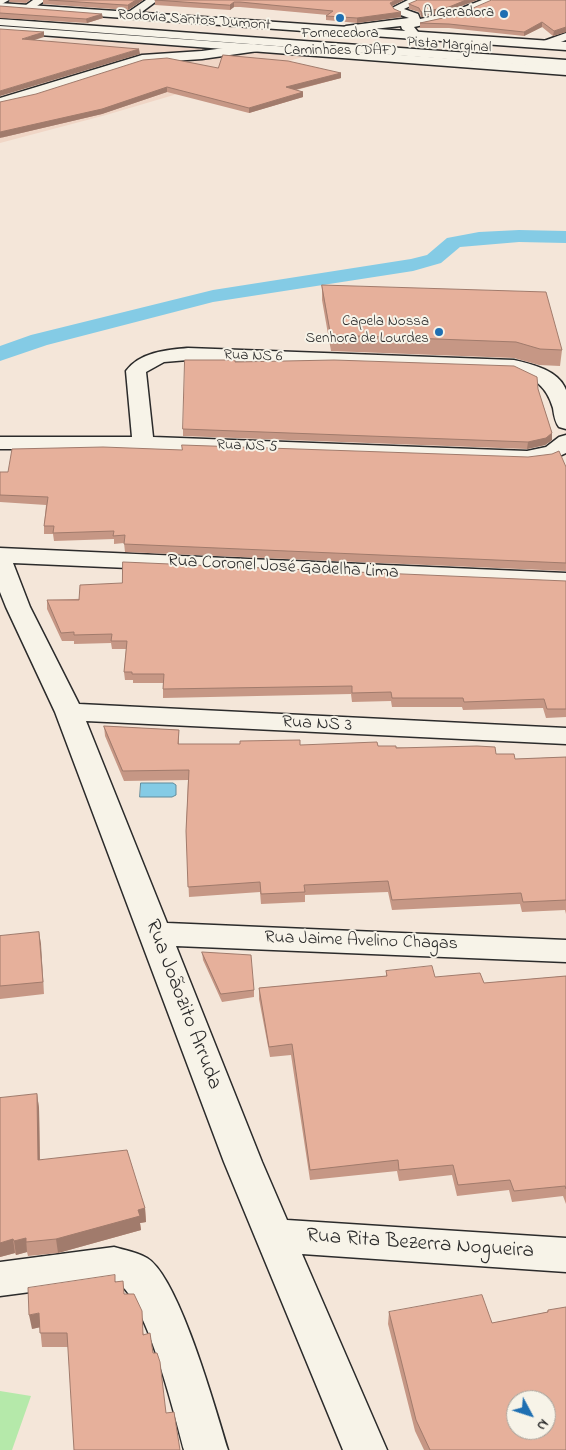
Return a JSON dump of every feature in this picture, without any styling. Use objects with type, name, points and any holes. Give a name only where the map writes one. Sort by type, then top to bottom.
[{"type":"main road","points":[[0,4],[4,0]]},
{"type":"main road","points":[[27,8],[41,0]]},
{"type":"main road","points":[[132,15],[153,0]]},
{"type":"main road","points":[[346,29],[413,21],[415,19],[414,16],[399,11],[397,8],[418,0]]},
{"type":"main road","points":[[415,34],[407,26],[452,16],[492,0]]},
{"type":"main road","name":"Pista Marginal","points":[[0,4],[27,8],[566,46]]},
{"type":"main road","name":"Rodovia Santos Dumont","points":[[0,12],[566,52]]},
{"type":"main road","name":"Rodovia Santos Dumont","points":[[0,22],[566,64]]},
{"type":"main road","name":"Pista Marginal","points":[[0,29],[566,72]]},
{"type":"main road","points":[[545,44],[566,36]]},
{"type":"main road","points":[[230,46],[329,45]]},
{"type":"main road","points":[[0,102],[142,59],[202,55],[254,48]]},
{"type":"main road","name":"Rua NS 6","points":[[143,443],[136,371],[143,364],[161,357],[188,354],[520,366],[543,377],[558,395],[566,423]]},
{"type":"main road","name":"Rua NS 5","points":[[0,444],[143,443],[494,456],[546,456],[558,451],[566,441]]},
{"type":"main road","name":"Rua Coronel José Gadelha Lima","points":[[0,555],[566,580]]},
{"type":"main road","name":"Rua Joãozito Arruda","points":[[0,561],[18,607],[69,712],[156,934],[203,1062],[273,1236],[365,1450]]},
{"type":"main road","name":"Rua NS 3","points":[[69,712],[566,736]]},
{"type":"main road","name":"Rua Jaime Avelino Chagas","points":[[156,934],[566,951]]},
{"type":"main road","name":"Rua Rita Bezerra Nogueira","points":[[273,1236],[566,1254]]},
{"type":"main road","points":[[0,1279],[114,1264],[133,1270],[144,1281],[161,1312],[186,1382],[206,1450]]},
{"type":"shaded area","points":[[60,37],[306,56],[106,115],[0,143],[0,55]]},
{"type":"green space","points":[[0,1391],[31,1396],[12,1450],[0,1450]]},
{"type":"water","points":[[141,783],[173,783],[176,785],[176,795],[172,797],[140,797]]},
{"type":"building","points":[[49,0],[136,0],[128,5]]},
{"type":"building","points":[[155,0],[396,0],[390,3],[394,9],[401,12],[357,18],[326,16],[333,11],[240,2],[234,2],[230,5]]},
{"type":"building","points":[[418,0],[466,0],[449,7],[421,12],[419,8],[409,4]]},
{"type":"building","points":[[492,0],[566,0],[566,27],[554,31],[542,22],[524,32],[449,24],[420,23],[457,15]]},
{"type":"building","points":[[0,6],[102,14],[86,19],[0,13]]},
{"type":"building","points":[[0,29],[44,32],[22,39],[139,49],[0,91]]},
{"type":"building","points":[[223,55],[288,61],[341,73],[286,87],[303,92],[249,108],[167,87],[102,109],[0,132],[0,102],[36,94],[143,60],[167,58],[218,68]]},
{"type":"building","name":"Capela Nossa Senhora de Lourdes","points":[[322,285],[546,292],[562,350],[540,349],[516,342],[331,335]]},
{"type":"building","points":[[185,360],[235,360],[235,362],[334,360],[514,366],[537,377],[538,389],[552,433],[546,438],[528,442],[183,429]]},
{"type":"building","points":[[182,445],[528,457],[552,454],[559,451],[566,467],[566,563],[124,544],[125,535],[113,536],[114,531],[53,533],[54,526],[44,526],[48,497],[0,495],[0,472],[8,472],[12,449],[103,447],[182,450]]},
{"type":"building","points":[[123,562],[566,581],[566,709],[547,709],[544,699],[464,702],[463,698],[392,698],[391,692],[352,693],[352,686],[163,689],[164,674],[132,674],[132,672],[124,672],[127,641],[111,641],[112,634],[74,635],[74,632],[61,633],[47,600],[79,600],[80,585],[122,583]]},
{"type":"building","points":[[104,726],[179,730],[178,744],[240,744],[240,741],[300,740],[300,745],[377,742],[378,746],[396,746],[396,748],[495,747],[496,754],[514,754],[515,759],[566,757],[566,900],[523,902],[521,893],[392,900],[388,881],[304,885],[305,892],[261,894],[260,882],[188,887],[186,831],[189,770],[123,771]]},
{"type":"building","points":[[39,932],[43,982],[0,986],[0,936]]},
{"type":"building","points":[[202,952],[251,955],[254,990],[221,994]]},
{"type":"building","points":[[432,966],[435,977],[480,973],[484,983],[566,976],[566,1189],[565,1186],[514,1191],[510,1180],[458,1185],[453,1165],[399,1170],[398,1160],[310,1170],[292,1044],[269,1047],[259,988],[387,976],[386,971]]},
{"type":"building","points":[[37,1094],[38,1160],[127,1150],[145,1208],[138,1210],[140,1216],[56,1239],[26,1242],[26,1238],[0,1243],[0,1098]]},
{"type":"building","points":[[115,1275],[115,1282],[123,1281],[124,1294],[134,1294],[142,1311],[143,1335],[150,1333],[153,1353],[157,1353],[160,1362],[166,1413],[174,1412],[180,1450],[74,1450],[67,1333],[40,1333],[39,1313],[29,1315],[28,1288]]},
{"type":"building","points":[[482,1295],[492,1323],[566,1307],[566,1450],[430,1450],[416,1420],[389,1312]]},
{"type":"waterway","points":[[0,354],[39,340],[213,296],[413,265],[434,259],[454,242],[479,238],[519,236],[566,237]]},
{"type":"place","name":"A Geradora","points":[[504,14]]},
{"type":"place","name":"Fornecedora Caminhões (DAF)","points":[[340,18]]},
{"type":"place","name":"Capela Nossa Senhora de Lourdes","points":[[439,332]]}]
